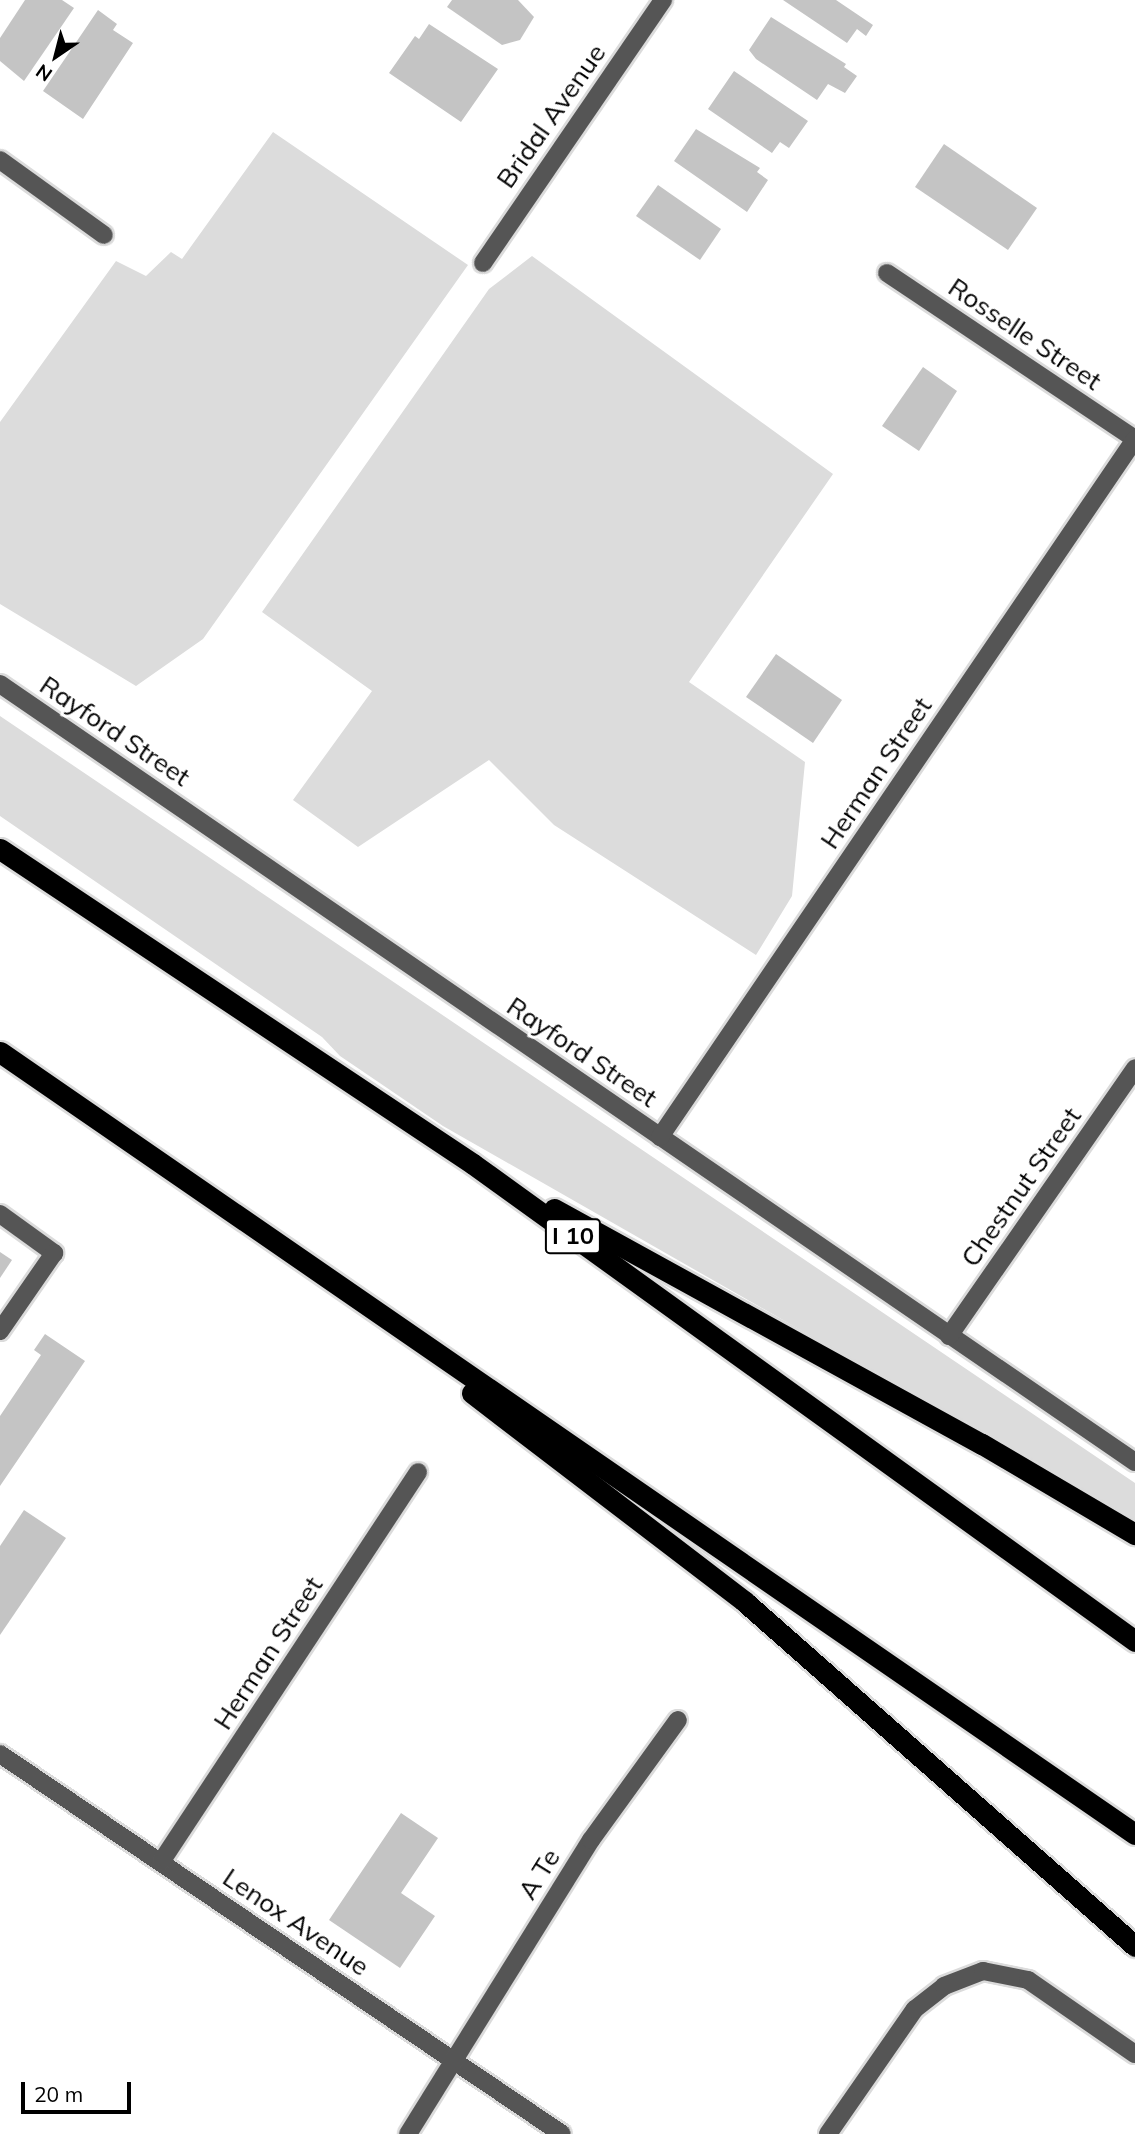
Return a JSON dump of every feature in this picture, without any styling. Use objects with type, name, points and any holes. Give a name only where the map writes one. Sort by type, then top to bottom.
[{"type":"highway","name":"I 10","points":[[0,849],[473,1164],[1135,1641]]},
{"type":"highway","points":[[0,1052],[1135,1834]]},
{"type":"highway","points":[[473,1164],[982,1444],[1135,1534]]},
{"type":"highway","points":[[271,1238],[745,1602],[1135,1946]]},
{"type":"street","name":"Bridal Avenue","points":[[482,263],[663,0]]},
{"type":"street","points":[[0,160],[104,235]]},
{"type":"street","name":"Rosselle Street","points":[[887,273],[1135,439]]},
{"type":"street","name":"Herman Street","points":[[660,1138],[1135,439]]},
{"type":"street","name":"Rayford Street","points":[[0,684],[1135,1462]]},
{"type":"street","name":"Chestnut Street","points":[[949,1336],[1135,1068]]},
{"type":"street","points":[[0,1214],[54,1253],[0,1331]]},
{"type":"street","name":"Herman Street","points":[[161,1862],[418,1472]]},
{"type":"street","name":"A Te","points":[[408,2134],[591,1840],[678,1720]]},
{"type":"street","name":"Lenox Avenue","points":[[0,1754],[562,2134]]},
{"type":"street","points":[[828,2134],[915,2009],[944,1986],[982,1971],[1028,1980],[1135,2054]]},
{"type":"shaded area","points":[[273,132],[468,265],[203,639],[136,686],[0,604],[0,422],[116,261],[146,276],[171,252],[182,259]]},
{"type":"shaded area","points":[[532,256],[833,474],[689,682],[805,762],[792,896],[756,955],[554,825],[489,760],[358,847],[293,800],[372,691],[262,612],[489,289]]},
{"type":"shaded area","points":[[0,716],[1135,1483],[1135,1521],[443,1126],[340,1056],[322,1037],[0,816]]},
{"type":"building","points":[[25,0],[62,0],[74,8],[24,81],[0,61],[0,38]]},
{"type":"building","points":[[452,0],[518,0],[534,17],[520,40],[502,45],[447,7]]},
{"type":"building","points":[[783,0],[836,0],[873,25],[866,36],[857,29],[847,43]]},
{"type":"building","points":[[98,10],[117,24],[113,30],[133,43],[83,119],[43,91]]},
{"type":"building","points":[[771,17],[846,64],[844,67],[857,76],[845,93],[828,84],[817,100],[756,59],[749,50]]},
{"type":"building","points":[[429,24],[498,69],[461,122],[389,73],[415,36],[419,39]]},
{"type":"building","points":[[734,71],[808,121],[789,148],[780,142],[772,153],[708,109]]},
{"type":"building","points":[[696,129],[760,168],[757,172],[768,180],[747,212],[674,161]]},
{"type":"building","points":[[944,144],[1037,208],[1008,250],[915,187]]},
{"type":"building","points":[[658,185],[721,229],[700,260],[636,216]]},
{"type":"building","points":[[923,367],[957,391],[919,451],[882,426]]},
{"type":"building","points":[[776,654],[842,700],[813,743],[746,697]]},
{"type":"building","points":[[0,1252],[12,1260],[0,1278]]},
{"type":"building","points":[[45,1334],[85,1361],[0,1486],[0,1416],[41,1355],[34,1350]]},
{"type":"building","points":[[24,1510],[66,1538],[0,1635],[0,1546]]},
{"type":"building","points":[[401,1813],[438,1838],[401,1893],[435,1916],[400,1968],[329,1920]]}]
